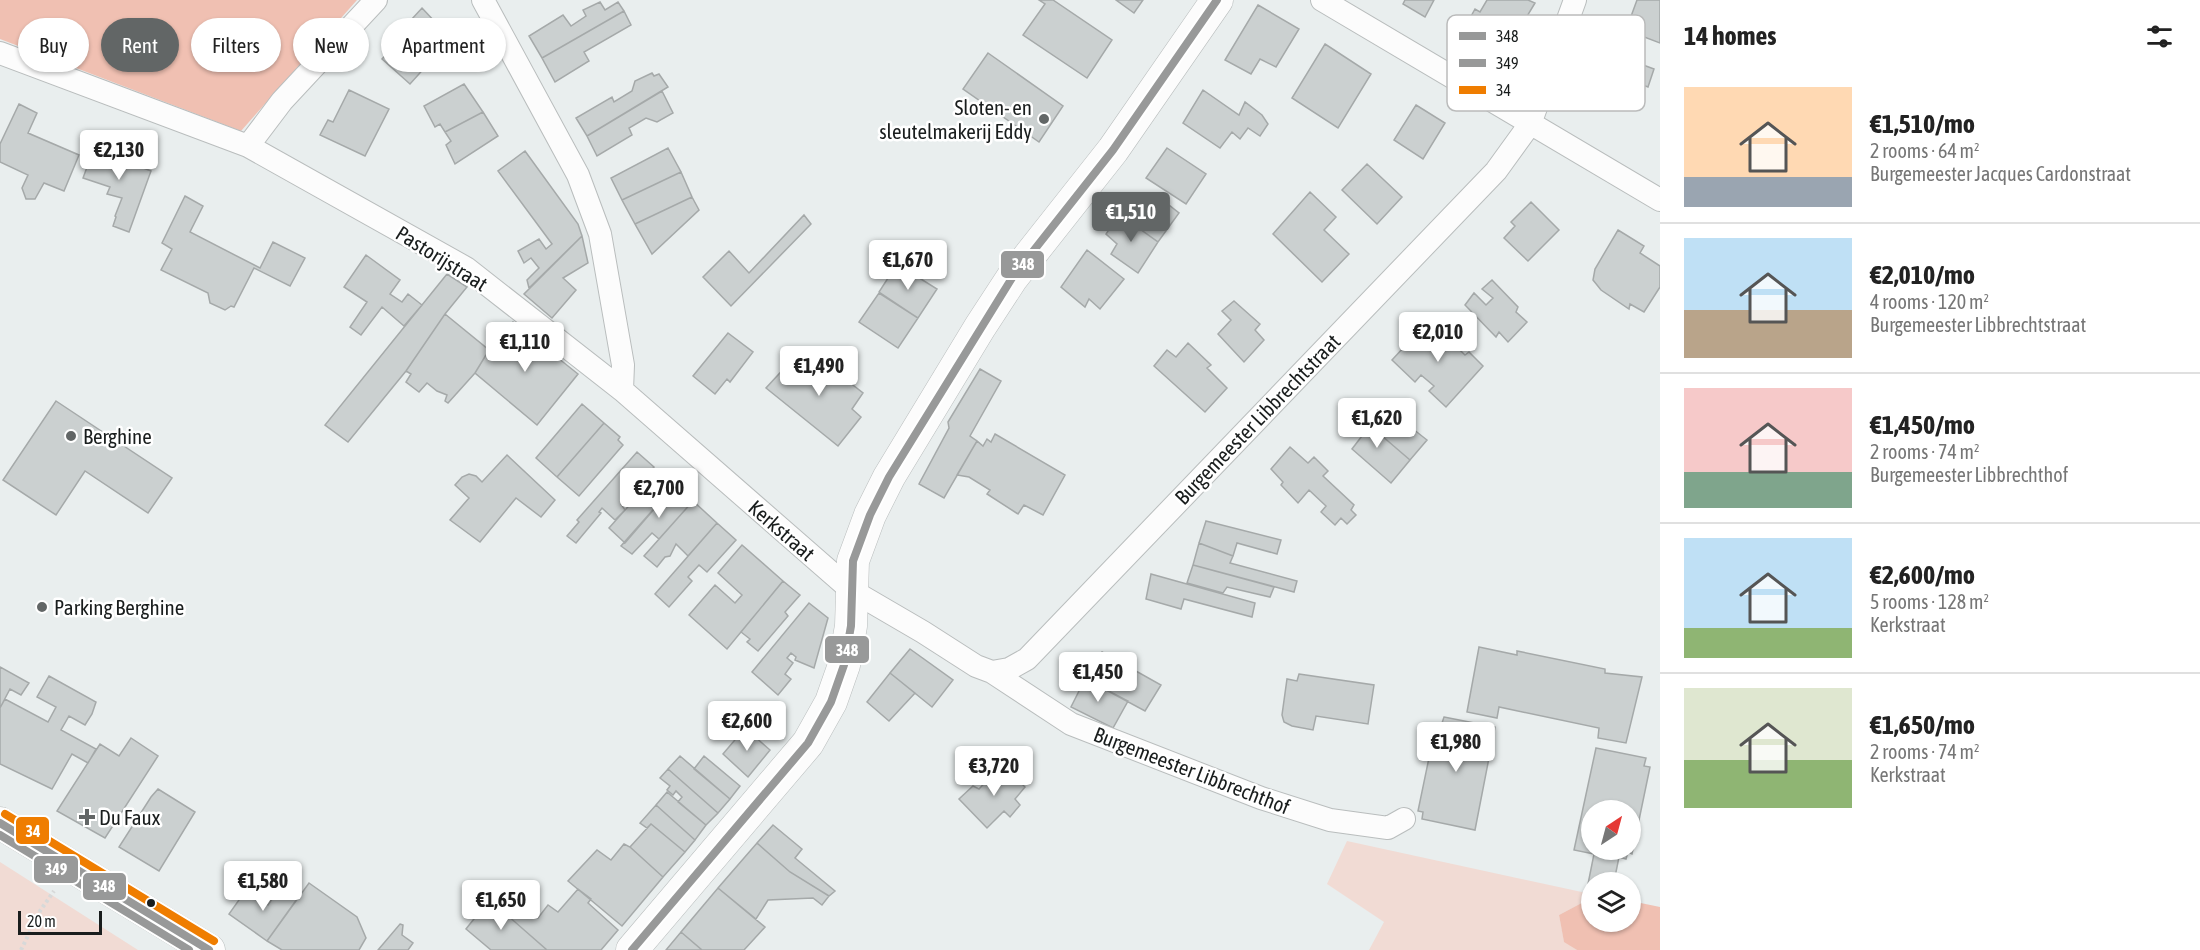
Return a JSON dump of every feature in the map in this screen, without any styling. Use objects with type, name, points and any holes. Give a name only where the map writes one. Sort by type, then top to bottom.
[{"type":"street","points":[[248,146],[282,101],[376,0]]},
{"type":"street","points":[[483,0],[578,175],[600,234],[623,365],[622,390]]},
{"type":"street","points":[[632,950],[808,742],[831,702],[844,665],[851,626],[853,561],[870,515],[889,477],[1012,278],[1113,150],[1217,0]]},
{"type":"street","points":[[1322,0],[1447,75]]},
{"type":"street","name":"Burgemeester Libbrechtstraat","points":[[1570,15],[1575,0]]},
{"type":"street","name":"Pastorijstraat","points":[[0,53],[248,146],[466,268],[622,390]]},
{"type":"street","points":[[1508,111],[1660,200]]},
{"type":"street","name":"Burgemeester Libbrechtstraat","points":[[992,672],[1009,669],[1027,659],[1496,171],[1530,124],[1535,111]]},
{"type":"street","name":"Kerkstraat","points":[[622,390],[851,590]]},
{"type":"street","points":[[851,590],[976,666],[992,672]]},
{"type":"street","name":"Burgemeester Libbrechthof","points":[[992,672],[1071,724],[1261,798],[1330,820],[1388,828],[1404,819]]},
{"type":"street","points":[[0,823],[209,950]]},
{"type":"path","points":[[21,950],[40,911],[71,866]]},
{"type":"shaded area","points":[[0,0],[357,0],[341,18],[293,18],[293,72],[241,131],[86,72],[89,72],[89,18],[18,18],[18,46],[0,39]]},
{"type":"shaded area","points":[[1347,841],[1581,892],[1581,903],[1559,915],[1564,941],[1577,950],[1369,950],[1384,922],[1327,884]]},
{"type":"shaded area","points":[[0,862],[138,950],[0,950]]},
{"type":"shaded area","points":[[1581,903],[1581,932],[1641,932],[1641,903],[1660,907],[1660,950],[1577,950],[1564,942],[1559,915]]},
{"type":"building","points":[[1039,0],[1053,0],[1112,40],[1087,78],[1023,35],[1045,4]]},
{"type":"building","points":[[1116,0],[1143,0],[1134,13]]},
{"type":"building","points":[[1405,0],[1434,0],[1425,17],[1403,4]]},
{"type":"building","points":[[1487,0],[1528,0],[1535,3],[1528,15],[1472,15],[1475,9],[1480,12]]},
{"type":"building","points":[[1637,0],[1660,0],[1660,43],[1645,37],[1645,15],[1632,15]]},
{"type":"building","points":[[600,2],[605,10],[618,2],[624,11],[542,58],[529,36],[563,15],[571,26],[586,16],[583,10]]},
{"type":"building","points":[[1258,5],[1299,29],[1276,67],[1260,59],[1251,74],[1225,60]]},
{"type":"building","points":[[422,8],[431,18],[413,18]]},
{"type":"building","points":[[624,11],[631,25],[584,52],[589,61],[555,82],[542,58]]},
{"type":"building","points":[[1325,44],[1371,74],[1338,128],[1292,98]]},
{"type":"building","points":[[988,53],[1063,106],[1039,142],[963,89]]},
{"type":"building","points":[[1645,66],[1654,69],[1648,87],[1645,86]]},
{"type":"building","points":[[397,72],[421,72],[410,84]]},
{"type":"building","points":[[652,73],[654,76],[659,74],[668,87],[587,136],[576,118],[612,97],[614,102],[632,91],[635,81]]},
{"type":"building","points":[[464,84],[483,112],[445,132],[440,124],[435,127],[424,106]]},
{"type":"building","points":[[349,90],[389,109],[365,156],[320,135],[328,120],[333,122]]},
{"type":"building","points":[[1203,90],[1239,115],[1245,102],[1262,115],[1268,124],[1260,136],[1248,128],[1240,139],[1232,132],[1220,148],[1183,123]]},
{"type":"building","points":[[662,91],[673,113],[657,122],[646,118],[629,128],[632,135],[597,156],[587,136]]},
{"type":"building","points":[[19,104],[37,113],[28,133],[79,155],[64,191],[44,183],[35,199],[26,199],[22,188],[28,175],[0,162],[0,144]]},
{"type":"building","points":[[1416,105],[1445,123],[1423,159],[1394,140]]},
{"type":"building","points":[[483,112],[498,136],[455,164],[446,145],[451,141],[445,132]]},
{"type":"building","points":[[96,143],[138,158],[136,165],[151,171],[129,232],[113,226],[122,198],[107,194],[110,187],[83,178]]},
{"type":"building","points":[[668,148],[681,172],[622,200],[611,178]]},
{"type":"building","points":[[1167,148],[1206,174],[1186,204],[1146,178]]},
{"type":"building","points":[[525,151],[578,224],[582,236],[529,288],[527,280],[539,268],[531,258],[524,263],[518,251],[539,239],[546,249],[552,244],[498,171]]},
{"type":"building","points":[[1367,164],[1402,197],[1377,224],[1342,190]]},
{"type":"building","points":[[681,172],[692,197],[635,224],[622,200]]},
{"type":"building","points":[[1310,192],[1336,217],[1324,230],[1349,254],[1322,282],[1273,234]]},
{"type":"building","points":[[1155,194],[1179,213],[1158,242],[1119,214],[1133,196],[1147,205]]},
{"type":"building","points":[[185,196],[203,206],[190,232],[260,268],[273,242],[305,258],[290,286],[254,268],[234,307],[231,306],[225,310],[210,303],[208,293],[161,270],[172,249],[162,243]]},
{"type":"building","points":[[692,197],[699,210],[652,254],[635,224]]},
{"type":"building","points":[[1531,202],[1559,230],[1528,261],[1504,238],[1515,226],[1511,222]]},
{"type":"building","points":[[1119,214],[1158,242],[1138,273],[1111,254],[1117,244],[1106,234]]},
{"type":"building","points":[[804,215],[811,224],[731,306],[703,277],[729,251],[749,273]]},
{"type":"building","points":[[1618,230],[1644,246],[1640,253],[1660,266],[1660,287],[1644,312],[1630,304],[1629,309],[1601,290],[1593,280],[1595,269]]},
{"type":"building","points":[[582,236],[588,263],[563,278],[576,290],[552,318],[524,294]]},
{"type":"building","points":[[1087,250],[1124,279],[1100,309],[1089,299],[1085,307],[1061,287]]},
{"type":"building","points":[[366,255],[400,280],[390,294],[402,302],[408,294],[422,305],[404,326],[382,307],[361,335],[350,327],[367,302],[344,287]]},
{"type":"building","points":[[897,264],[937,289],[918,318],[879,292]]},
{"type":"building","points":[[447,274],[467,287],[445,314],[406,371],[348,442],[325,425]]},
{"type":"building","points":[[1492,280],[1518,307],[1516,312],[1527,322],[1508,342],[1499,332],[1496,337],[1465,305],[1474,293],[1486,305],[1493,298],[1482,289]]},
{"type":"building","points":[[879,293],[918,318],[898,348],[859,322]]},
{"type":"building","points":[[1234,301],[1260,324],[1255,330],[1264,340],[1244,362],[1218,334],[1231,320],[1222,311]]},
{"type":"building","points":[[445,314],[489,350],[475,373],[448,403],[445,401],[447,395],[427,383],[419,392],[406,382],[411,374],[406,371]]},
{"type":"building","points":[[1429,320],[1465,355],[1469,352],[1483,366],[1446,407],[1429,391],[1434,386],[1421,375],[1415,382],[1392,360]]},
{"type":"building","points":[[513,322],[578,374],[537,425],[475,373],[489,350]]},
{"type":"building","points":[[728,333],[753,352],[730,382],[727,379],[715,394],[693,376]]},
{"type":"building","points":[[1188,343],[1211,365],[1207,368],[1227,388],[1205,412],[1154,366],[1167,350],[1176,357]]},
{"type":"building","points":[[812,353],[863,393],[852,409],[861,417],[838,446],[766,388],[790,362],[800,369]]},
{"type":"building","points":[[980,369],[1001,381],[970,436],[977,441],[944,498],[919,484],[949,428],[948,422]]},
{"type":"building","points":[[1354,399],[1370,413],[1380,403],[1427,440],[1410,460],[1346,405]]},
{"type":"building","name":"Berghine","points":[[56,401],[172,478],[148,513],[85,471],[56,515],[3,480]]},
{"type":"building","points":[[582,404],[604,423],[557,477],[536,458]]},
{"type":"building","points":[[1346,405],[1410,460],[1391,483],[1352,449],[1365,432],[1341,412]]},
{"type":"building","points":[[604,423],[620,437],[618,440],[623,445],[579,496],[557,477]]},
{"type":"building","points":[[995,434],[1065,475],[1043,515],[1024,505],[1018,514],[987,494],[990,490],[969,477],[957,475],[977,441],[983,446],[987,439],[991,442]]},
{"type":"building","points":[[1290,447],[1308,463],[1314,457],[1328,471],[1323,476],[1354,505],[1351,510],[1356,515],[1347,524],[1341,518],[1335,525],[1321,512],[1326,506],[1309,490],[1298,503],[1281,485],[1283,482],[1271,469]]},
{"type":"building","points":[[637,452],[654,467],[621,504],[625,510],[615,520],[602,508],[599,512],[601,513],[576,543],[567,536],[579,522],[577,520]]},
{"type":"building","points":[[507,455],[555,500],[541,517],[516,498],[480,542],[450,520],[469,498],[455,485],[462,477],[469,474],[476,476],[482,482]]},
{"type":"building","points":[[659,472],[674,486],[625,543],[609,528]]},
{"type":"building","points":[[674,486],[693,501],[659,539],[652,533],[632,554],[621,546]]},
{"type":"building","points":[[693,501],[717,523],[688,556],[676,544],[670,556],[665,557],[657,567],[644,556]]},
{"type":"building","points":[[1206,521],[1281,540],[1277,554],[1237,543],[1233,556],[1199,543]]},
{"type":"building","points":[[717,523],[736,540],[707,572],[699,565],[688,577],[692,581],[669,607],[655,594]]},
{"type":"building","points":[[1199,543],[1233,556],[1230,563],[1297,581],[1294,592],[1193,565]]},
{"type":"building","points":[[742,545],[783,581],[727,649],[689,615],[715,585],[735,603],[742,595],[718,573]]},
{"type":"building","points":[[1193,565],[1274,587],[1270,597],[1227,587],[1223,593],[1187,583]]},
{"type":"building","points":[[1151,574],[1255,603],[1252,617],[1184,599],[1181,609],[1146,599]]},
{"type":"building","points":[[783,581],[800,595],[785,612],[788,616],[758,651],[747,642],[750,639],[741,632]]},
{"type":"building","points":[[809,603],[828,618],[814,668],[795,660],[796,657],[791,653],[787,658],[793,663],[785,674],[791,679],[778,695],[752,672]]},
{"type":"building","points":[[1479,647],[1517,655],[1517,651],[1605,669],[1605,673],[1642,677],[1626,743],[1598,738],[1599,728],[1499,707],[1497,718],[1467,712]]},
{"type":"building","points":[[910,649],[953,680],[932,707],[890,673]]},
{"type":"building","points":[[1102,652],[1161,685],[1145,711],[1080,676],[1086,666],[1092,669]]},
{"type":"building","points":[[0,667],[29,683],[21,695],[10,689],[0,708]]},
{"type":"building","points":[[890,673],[915,693],[889,721],[867,702]]},
{"type":"building","points":[[1299,674],[1374,685],[1368,724],[1316,716],[1313,730],[1284,722],[1282,715],[1287,679],[1297,681]]},
{"type":"building","points":[[49,676],[96,702],[85,725],[69,716],[61,730],[96,749],[88,763],[72,754],[52,789],[0,764],[0,708],[5,699],[48,722],[56,707],[37,697]]},
{"type":"building","points":[[1080,676],[1128,701],[1113,728],[1071,707],[1080,689],[1073,687]]},
{"type":"building","points":[[1444,717],[1495,727],[1475,830],[1422,819],[1423,812],[1418,811],[1436,724],[1441,726]]},
{"type":"building","points":[[745,728],[770,750],[748,777],[723,754]]},
{"type":"building","points":[[131,738],[158,756],[105,838],[57,811],[100,744],[119,756]]},
{"type":"building","points":[[1596,748],[1646,758],[1644,766],[1650,767],[1641,810],[1641,800],[1585,800]]},
{"type":"building","points":[[680,756],[730,799],[718,813],[668,769]]},
{"type":"building","points":[[704,756],[740,786],[730,799],[694,769]]},
{"type":"building","points":[[1002,764],[1025,787],[1015,799],[1020,805],[1010,817],[1004,811],[987,828],[959,799],[973,786],[979,789]]},
{"type":"building","points":[[668,769],[718,813],[706,825],[678,802],[682,797],[676,791],[673,795],[667,790],[670,786],[660,778]]},
{"type":"building","points":[[158,789],[195,812],[159,871],[119,847]]},
{"type":"building","points":[[667,792],[706,825],[695,840],[656,805]]},
{"type":"building","points":[[656,805],[695,840],[685,852],[651,824],[647,828],[640,823]]},
{"type":"building","points":[[1581,818],[1581,851],[1574,850]]},
{"type":"building","points":[[651,824],[685,852],[663,877],[630,847]]},
{"type":"building","points":[[773,825],[802,849],[795,858],[835,891],[829,896],[790,872],[757,843]]},
{"type":"building","points":[[757,843],[790,872],[829,896],[822,905],[813,898],[768,900],[756,919],[718,888]]},
{"type":"building","points":[[624,844],[663,877],[622,926],[568,881],[597,850],[611,860]]},
{"type":"building","points":[[1593,860],[1618,860],[1616,872],[1590,872]]},
{"type":"building","points":[[309,883],[357,917],[366,938],[359,950],[282,950],[267,941]]},
{"type":"building","points":[[281,886],[297,899],[267,941],[229,914],[246,890],[268,905]]},
{"type":"building","points":[[718,888],[765,927],[744,950],[702,950],[681,932]]},
{"type":"building","points":[[578,889],[591,899],[588,903],[618,930],[601,950],[547,950],[507,915],[519,902],[538,918],[548,905],[558,912]]},
{"type":"building","points":[[489,900],[547,950],[491,950],[466,929]]},
{"type":"building","points":[[400,924],[403,925],[402,935],[413,943],[408,950],[378,950]]},
{"type":"building","points":[[681,932],[702,950],[666,950]]},
{"type":"transit line","name":"348","points":[[632,950],[808,743],[831,702],[844,665],[851,626],[853,561],[870,515],[889,477],[1012,278],[1113,150],[1217,0]]},
{"type":"transit line","name":"34","points":[[5,814],[214,941]]},
{"type":"transit line","name":"348","points":[[0,823],[209,950]]},
{"type":"transit line","name":"349","points":[[0,835],[189,950]]},
{"type":"place","name":"Sloten- en sleutelmakerij Eddy","points":[[1044,119]]},
{"type":"place","name":"Berghine","points":[[71,436]]},
{"type":"place","name":"Parking Berghine","points":[[42,607]]},
{"type":"place","name":"Du Faux","points":[[87,817]]}]
